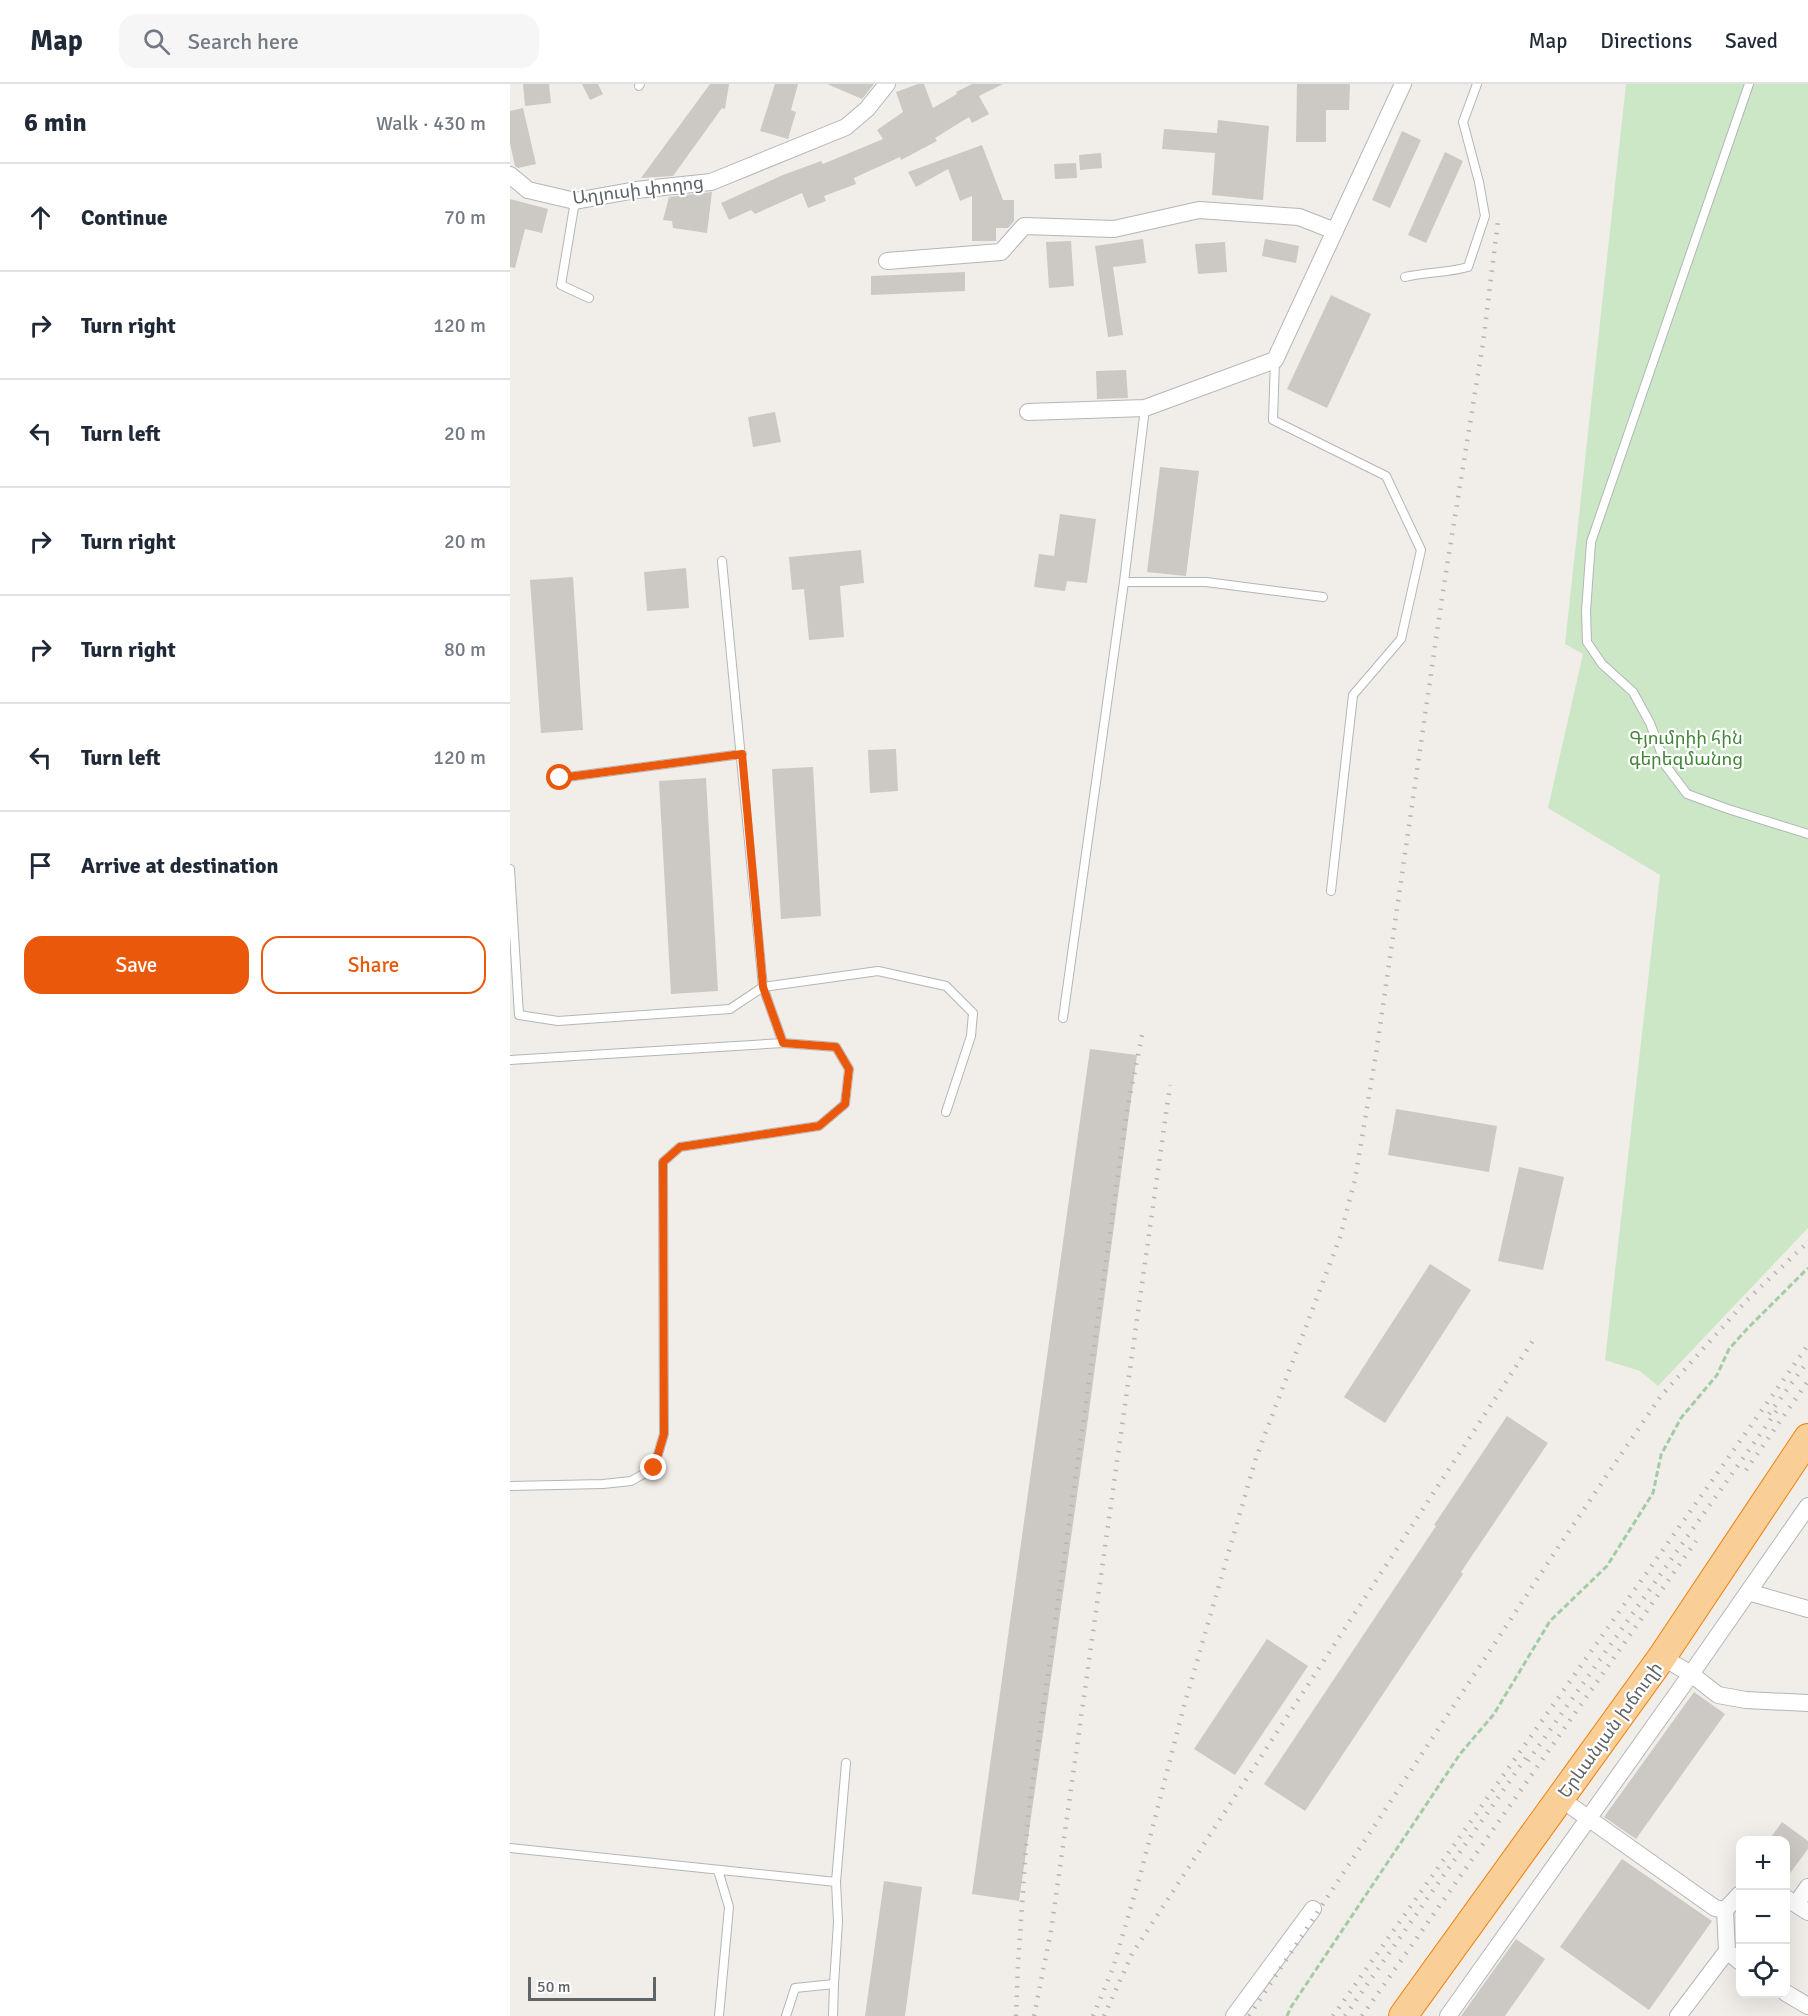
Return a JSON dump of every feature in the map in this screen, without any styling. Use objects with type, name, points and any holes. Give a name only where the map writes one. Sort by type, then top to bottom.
[{"type":"highway","name":"Երևանյան խճուղի","points":[[1403,2016],[1662,1657],[1808,1438]]},
{"type":"street","name":"Աղյուսի փողոց","points":[[510,175],[528,190],[575,201],[636,190],[711,182],[846,126],[867,109],[887,84]]},
{"type":"street","points":[[1028,412],[1145,408],[1275,360],[1403,84]]},
{"type":"street","points":[[887,261],[1001,252],[1024,226],[1114,229],[1199,210],[1299,217],[1335,231]]},
{"type":"street","points":[[1448,2016],[1692,1674],[1808,1506]]},
{"type":"street","points":[[1748,1592],[1808,1609]]},
{"type":"street","points":[[1662,1657],[1692,1674],[1718,1695],[1746,1700],[1808,1703]]},
{"type":"street","points":[[1561,1799],[1715,1908],[1725,1910]]},
{"type":"street","points":[[1797,1905],[1808,1887]]},
{"type":"street","points":[[1677,2016],[1727,1951],[1725,1910],[1736,1898]]},
{"type":"street","points":[[1234,2016],[1313,1909]]},
{"type":"street","points":[[1727,1951],[1736,1959]]},
{"type":"street","points":[[1790,1996],[1808,2006]]},
{"type":"lane","points":[[1405,277],[1449,272],[1468,267],[1485,216],[1479,182],[1462,122],[1477,84]]},
{"type":"lane","points":[[1749,84],[1591,542],[1586,611],[1587,642],[1602,664],[1633,692],[1650,723],[1666,766],[1687,794],[1808,834]]},
{"type":"lane","points":[[575,201],[561,285],[589,298]]},
{"type":"lane","points":[[1275,360],[1273,420],[1386,476],[1421,550],[1401,639],[1353,695],[1331,891]]},
{"type":"lane","points":[[1063,1018],[1124,582],[1145,408]]},
{"type":"lane","points":[[722,561],[763,987],[783,1043]]},
{"type":"lane","points":[[1124,582],[1206,582],[1323,597]]},
{"type":"lane","points":[[560,778],[742,754]]},
{"type":"lane","points":[[510,869],[519,1015],[558,1021],[730,1009],[763,987],[878,971],[946,987],[973,1013],[971,1036],[946,1112]]},
{"type":"lane","points":[[510,1060],[783,1043],[836,1047],[849,1069],[845,1104],[819,1126],[680,1147],[663,1162],[664,1434],[654,1468],[631,1481],[603,1484],[510,1486]]},
{"type":"lane","points":[[833,2016],[838,1922],[836,1882],[846,1763]]},
{"type":"lane","points":[[510,1848],[836,1882]]},
{"type":"lane","points":[[718,1870],[729,1907],[719,2016]]},
{"type":"lane","points":[[786,2016],[795,1988],[834,1984]]},
{"type":"path","points":[[1287,2016],[1460,1754],[1494,1714],[1550,1621],[1606,1566],[1620,1546],[1653,1493],[1661,1455],[1681,1418],[1717,1375],[1730,1349],[1808,1268]]},
{"type":"green space","name":"Գյումրիի հին գերեզմանոց","points":[[1626,84],[1808,84],[1808,1228],[1658,1386],[1640,1371],[1605,1360],[1660,875],[1548,808],[1583,654],[1565,644]]},
{"type":"building","points":[[523,84],[549,84],[551,103],[525,106]]},
{"type":"building","points":[[582,84],[598,84],[603,94],[590,100]]},
{"type":"building","points":[[710,84],[729,84],[725,109],[722,108],[673,176],[641,178]]},
{"type":"building","points":[[775,84],[798,84],[791,110],[796,112],[788,139],[760,131]]},
{"type":"building","points":[[827,84],[874,84],[862,99]]},
{"type":"building","points":[[924,84],[933,108],[972,84],[1003,84],[979,96],[989,114],[972,123],[969,117],[935,138],[937,141],[901,160],[900,157],[854,178],[856,184],[824,196],[826,201],[808,208],[802,193],[755,214],[751,210],[729,220],[721,203],[783,175],[821,161],[823,164],[883,139],[877,130],[903,112],[896,92]]},
{"type":"building","points":[[1297,84],[1350,84],[1349,110],[1326,110],[1326,142],[1296,142]]},
{"type":"building","points":[[523,108],[536,164],[518,168],[515,166],[510,143],[510,111]]},
{"type":"building","points":[[1218,120],[1269,126],[1263,200],[1212,195],[1215,153],[1162,149],[1164,129],[1217,133]]},
{"type":"building","points":[[1402,131],[1421,140],[1390,208],[1372,200]]},
{"type":"building","points":[[982,145],[1003,200],[1014,200],[1014,221],[1008,228],[996,228],[996,241],[972,241],[972,196],[960,201],[948,169],[916,187],[908,172]]},
{"type":"building","points":[[1445,152],[1463,161],[1426,243],[1408,235]]},
{"type":"building","points":[[1101,153],[1102,168],[1080,170],[1079,155]]},
{"type":"building","points":[[1076,163],[1077,178],[1055,179],[1054,164]]},
{"type":"building","points":[[712,192],[707,233],[673,228],[672,221],[663,220],[669,197]]},
{"type":"building","points":[[510,199],[548,209],[542,233],[525,229],[515,268],[510,267]]},
{"type":"building","points":[[1143,239],[1146,263],[1113,267],[1123,335],[1108,337],[1095,246]]},
{"type":"building","points":[[1265,239],[1299,246],[1296,263],[1262,256]]},
{"type":"building","points":[[1071,241],[1074,286],[1049,288],[1046,242]]},
{"type":"building","points":[[1225,242],[1227,272],[1198,274],[1195,244]]},
{"type":"building","points":[[965,272],[965,291],[871,295],[871,276]]},
{"type":"building","points":[[1331,295],[1371,314],[1327,408],[1287,389]]},
{"type":"building","points":[[1126,370],[1128,398],[1097,399],[1096,371]]},
{"type":"building","points":[[775,412],[781,442],[753,447],[748,417]]},
{"type":"building","points":[[1160,467],[1199,471],[1186,576],[1147,572]]},
{"type":"building","points":[[1060,514],[1096,519],[1087,583],[1067,581],[1065,591],[1034,587],[1039,554],[1054,556]]},
{"type":"building","points":[[861,550],[864,583],[840,586],[844,637],[809,640],[804,589],[792,590],[789,557]]},
{"type":"building","points":[[686,568],[689,608],[647,611],[644,572]]},
{"type":"building","points":[[573,577],[583,730],[541,733],[530,580]]},
{"type":"building","points":[[896,749],[898,791],[870,793],[868,750]]},
{"type":"building","points":[[813,767],[821,916],[781,919],[772,769]]},
{"type":"building","points":[[706,778],[718,991],[671,994],[659,781]]},
{"type":"building","points":[[1090,1049],[1137,1055],[1019,1901],[972,1894]]},
{"type":"building","points":[[1396,1109],[1497,1126],[1489,1172],[1388,1155]]},
{"type":"building","points":[[1519,1167],[1564,1177],[1543,1270],[1498,1261]]},
{"type":"building","points":[[1430,1264],[1471,1290],[1385,1423],[1344,1397]]},
{"type":"building","points":[[1507,1416],[1548,1443],[1305,1811],[1264,1784]]},
{"type":"building","points":[[1267,1639],[1308,1666],[1235,1775],[1194,1749]]},
{"type":"building","points":[[1694,1692],[1725,1714],[1636,1839],[1604,1817]]},
{"type":"building","points":[[1782,1822],[1808,1841],[1808,1849],[1790,1873],[1790,1836],[1772,1836]]},
{"type":"building","points":[[1622,1859],[1712,1921],[1649,2010],[1560,1947]]},
{"type":"building","points":[[884,1881],[922,1887],[905,2016],[865,2016]]},
{"type":"building","points":[[1516,1939],[1545,1959],[1505,2016],[1461,2016]]},
{"type":"railway","points":[[1093,2016],[1113,1968],[1140,1876],[1184,1706],[1256,1458],[1340,1237],[1355,1179],[1376,1054],[1443,591],[1483,343],[1498,221]]},
{"type":"railway","points":[[1016,2016],[1028,1816],[1127,1111],[1142,1035]]},
{"type":"railway","points":[[1034,2016],[1051,1931],[1170,1085]]},
{"type":"railway","points":[[1249,2016],[1660,1397],[1746,1301],[1808,1242]]},
{"type":"railway","points":[[1104,2016],[1132,1954],[1536,1336]]},
{"type":"railway","points":[[1333,2016],[1808,1345]]},
{"type":"railway","points":[[1769,1414],[1808,1361]]},
{"type":"railway","points":[[1746,1470],[1808,1381]]},
{"type":"railway","points":[[1528,1761],[1778,1409]]},
{"type":"railway","points":[[1362,2016],[1696,1541]]},
{"type":"railway","points":[[1345,2016],[1530,1752]]},
{"type":"route","points":[[560,778],[742,754],[763,987],[783,1043],[836,1047],[849,1069],[845,1104],[819,1126],[680,1147],[663,1162],[664,1434],[654,1468]]}]
